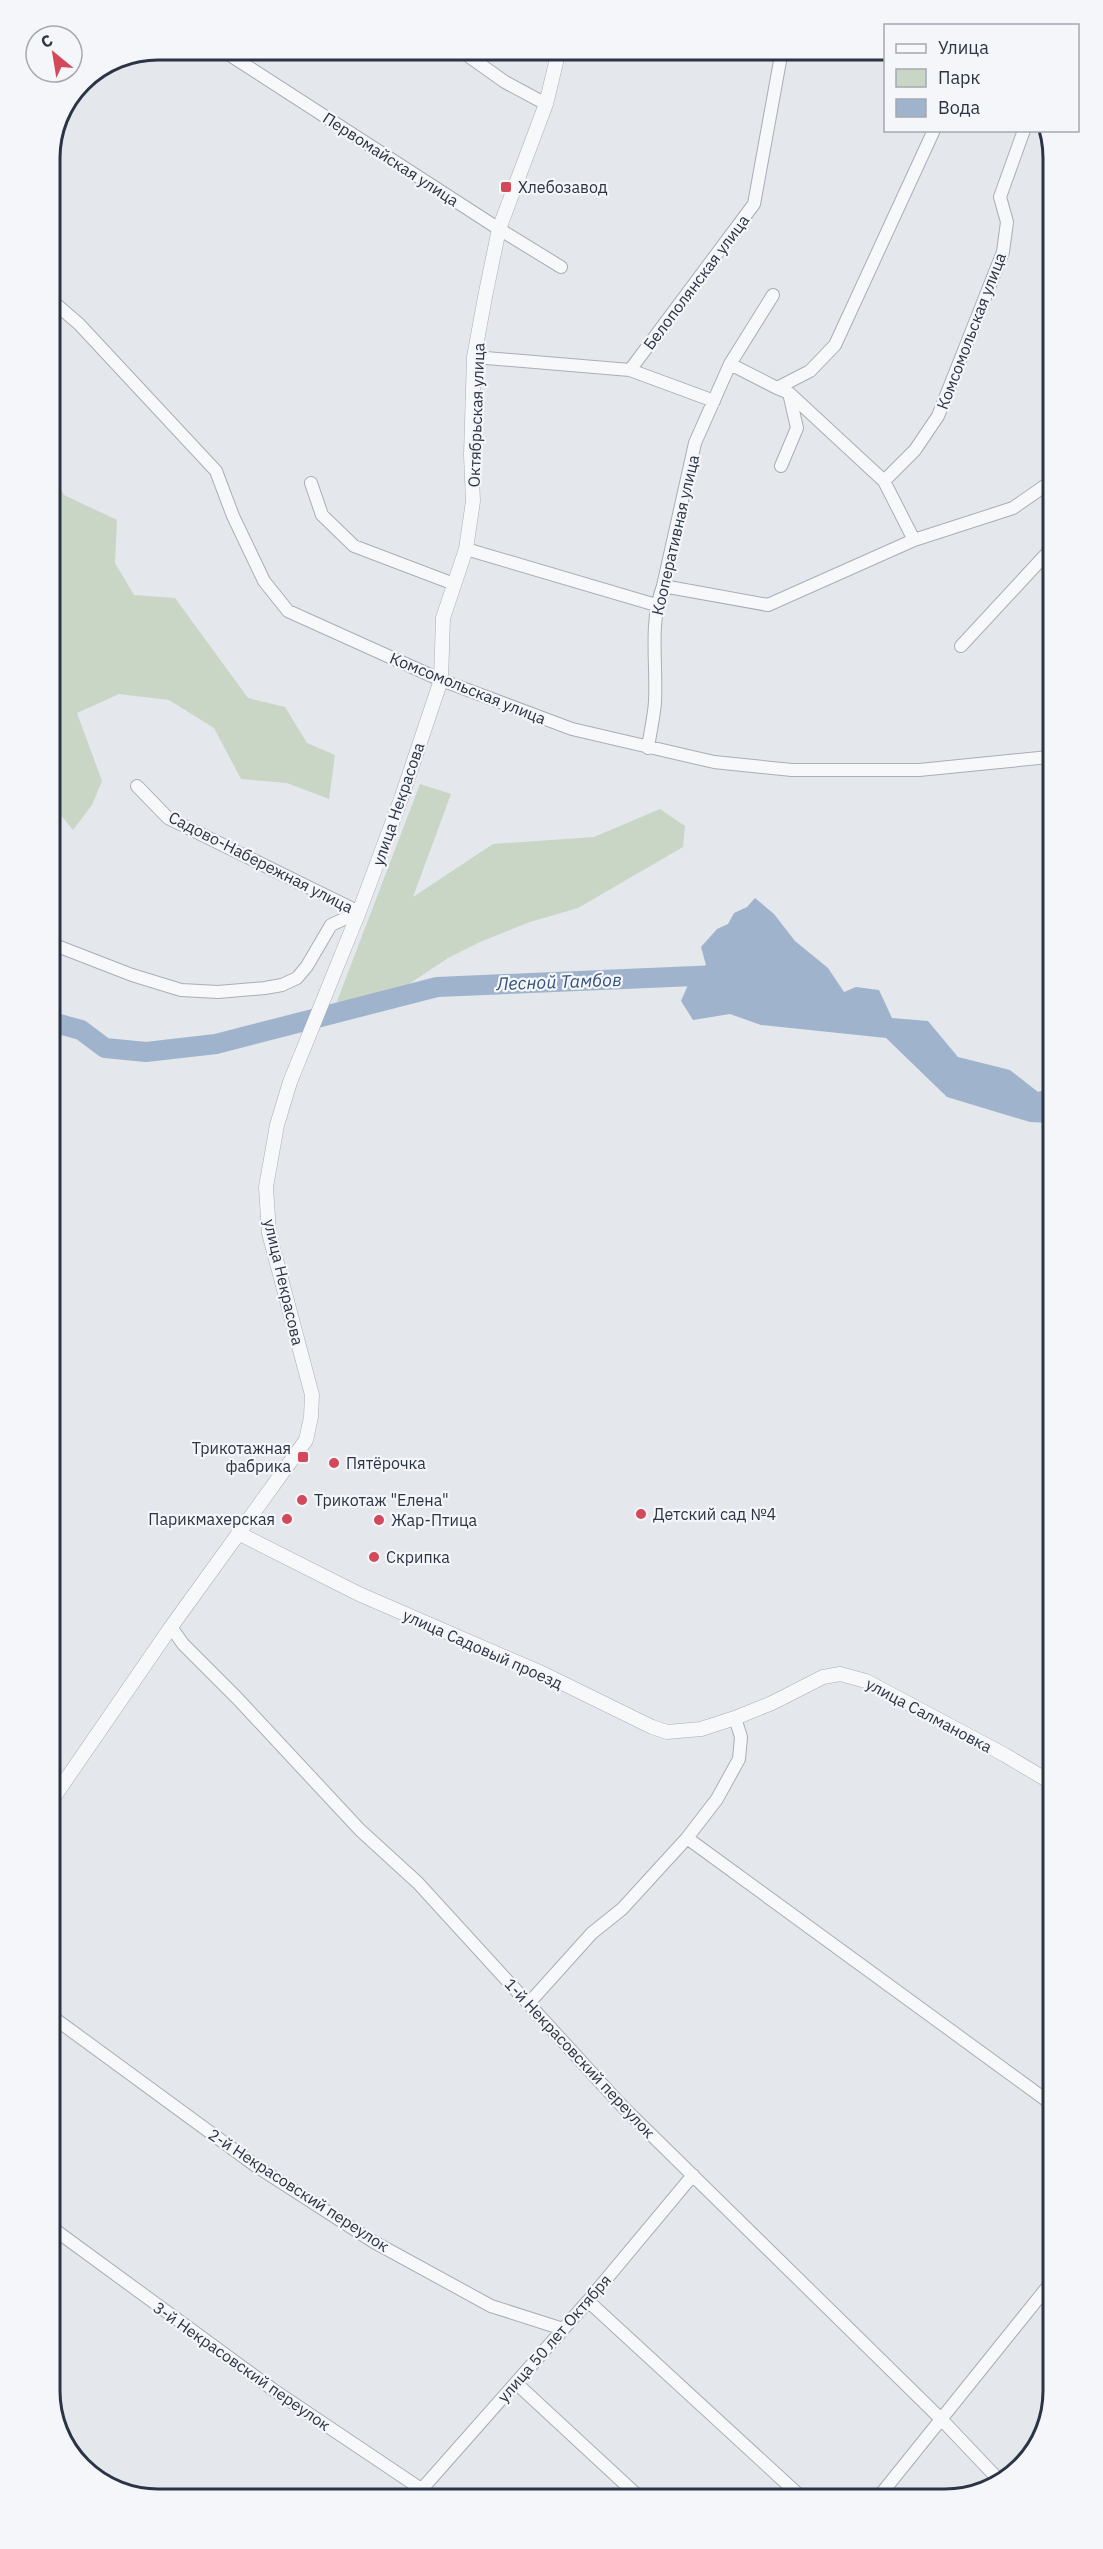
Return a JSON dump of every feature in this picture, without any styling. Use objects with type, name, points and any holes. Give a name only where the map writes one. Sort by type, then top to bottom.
[{"type":"street","name":"Первомайская улица","points":[[237,60],[561,267]]},
{"type":"street","points":[[474,60],[505,82],[546,104]]},
{"type":"street","name":"Октябрьская улица","points":[[441,680],[443,618],[466,549],[473,501],[471,455],[474,357],[499,229],[546,104],[557,60]]},
{"type":"street","name":"Белополянская улица","points":[[630,370],[754,204],[780,60]]},
{"type":"street","points":[[783,390],[810,371],[835,345],[933,132]]},
{"type":"street","name":"Комсомольская улица","points":[[884,481],[915,450],[942,406],[1003,252],[1007,222],[1000,197],[1023,132]]},
{"type":"street","name":"Кооперативная улица","points":[[648,748],[655,703],[653,638],[656,605],[663,586],[695,444],[730,364],[773,295]]},
{"type":"street","name":"Комсомольская улица","points":[[60,308],[79,324],[216,471],[233,516],[264,581],[288,611],[441,680],[572,729],[714,762],[792,770],[919,770],[1043,758]]},
{"type":"street","points":[[474,357],[630,370],[714,401]]},
{"type":"street","points":[[730,364],[783,390],[884,481],[915,540]]},
{"type":"street","points":[[782,466],[797,428],[783,390]]},
{"type":"street","points":[[311,483],[322,515],[354,546],[454,584]]},
{"type":"street","points":[[663,586],[768,605],[915,540],[1013,508],[1043,489]]},
{"type":"street","points":[[466,549],[656,605]]},
{"type":"street","points":[[961,646],[1043,557]]},
{"type":"street","name":"улица Некрасова","points":[[60,1788],[171,1627],[306,1440],[311,1417],[312,1395],[269,1233],[266,1186],[277,1125],[290,1082],[359,912],[401,799],[441,680]]},
{"type":"street","name":"Садово-Набережная улица","points":[[137,786],[168,818],[359,912]]},
{"type":"street","points":[[60,947],[132,975],[181,990],[218,992],[265,988],[282,985],[297,978],[331,926],[359,912]]},
{"type":"street","name":"улица Садовый проезд","points":[[238,1533],[359,1594],[544,1674],[652,1727],[667,1732],[689,1732],[735,1718]]},
{"type":"street","name":"1-й Некрасовский переулок","points":[[171,1627],[183,1644],[237,1698],[357,1827],[417,1883],[622,2106],[942,2420],[994,2475]]},
{"type":"street","name":"улица Салмановка","points":[[735,1718],[823,1677],[849,1675],[866,1681],[1043,1778]]},
{"type":"street","points":[[529,2003],[592,1933],[622,1909],[687,1838],[717,1799],[736,1767],[741,1750],[741,1737],[735,1718]]},
{"type":"street","points":[[687,1838],[1043,2099]]},
{"type":"street","name":"2-й Некрасовский переулок","points":[[60,2022],[256,2166],[374,2242],[491,2306],[563,2329]]},
{"type":"street","name":"улица 50 лет Октября","points":[[421,2489],[588,2301],[693,2175]]},
{"type":"street","name":"3-й Некрасовский переулок","points":[[60,2234],[411,2489]]},
{"type":"street","points":[[885,2489],[1043,2293]]},
{"type":"street","points":[[588,2301],[792,2489]]},
{"type":"street","points":[[516,2383],[630,2489]]},
{"type":"green space","points":[[60,487],[64,495],[117,520],[115,563],[134,595],[175,598],[248,698],[285,707],[307,743],[335,755],[329,799],[287,783],[241,779],[214,728],[169,700],[119,694],[77,713],[102,781],[92,805],[73,830],[60,814]]},
{"type":"green space","points":[[420,784],[451,794],[413,897],[493,844],[594,837],[660,809],[685,826],[683,847],[578,908],[530,922],[480,942],[448,958],[406,986],[336,1004]]},
{"type":"water","points":[[755,898],[774,914],[795,941],[828,968],[844,992],[856,987],[879,990],[892,1018],[928,1021],[958,1057],[1010,1070],[1038,1092],[1043,1090],[1043,1123],[1030,1122],[947,1097],[886,1038],[761,1025],[730,1014],[693,1020],[681,1001],[691,978],[706,965],[701,947],[717,929],[728,924],[734,913],[747,907]]},
{"type":"waterway","name":"Лесной Тамбов","points":[[60,1024],[81,1030],[105,1048],[146,1052],[216,1044],[437,987],[718,975]]},
{"type":"place","name":"Хлебозавод","points":[[506,187]]},
{"type":"place","name":"Трикотажная фабрика","points":[[303,1457]]},
{"type":"place","name":"Пятёрочка","points":[[334,1463]]},
{"type":"place","name":"Трикотаж \"Елена\"","points":[[302,1500]]},
{"type":"place","name":"Детский сад №4","points":[[641,1514]]},
{"type":"place","name":"Парикмахерская","points":[[287,1519]]},
{"type":"place","name":"Жар-Птица","points":[[379,1520]]},
{"type":"place","name":"Скрипка","points":[[374,1557]]}]
